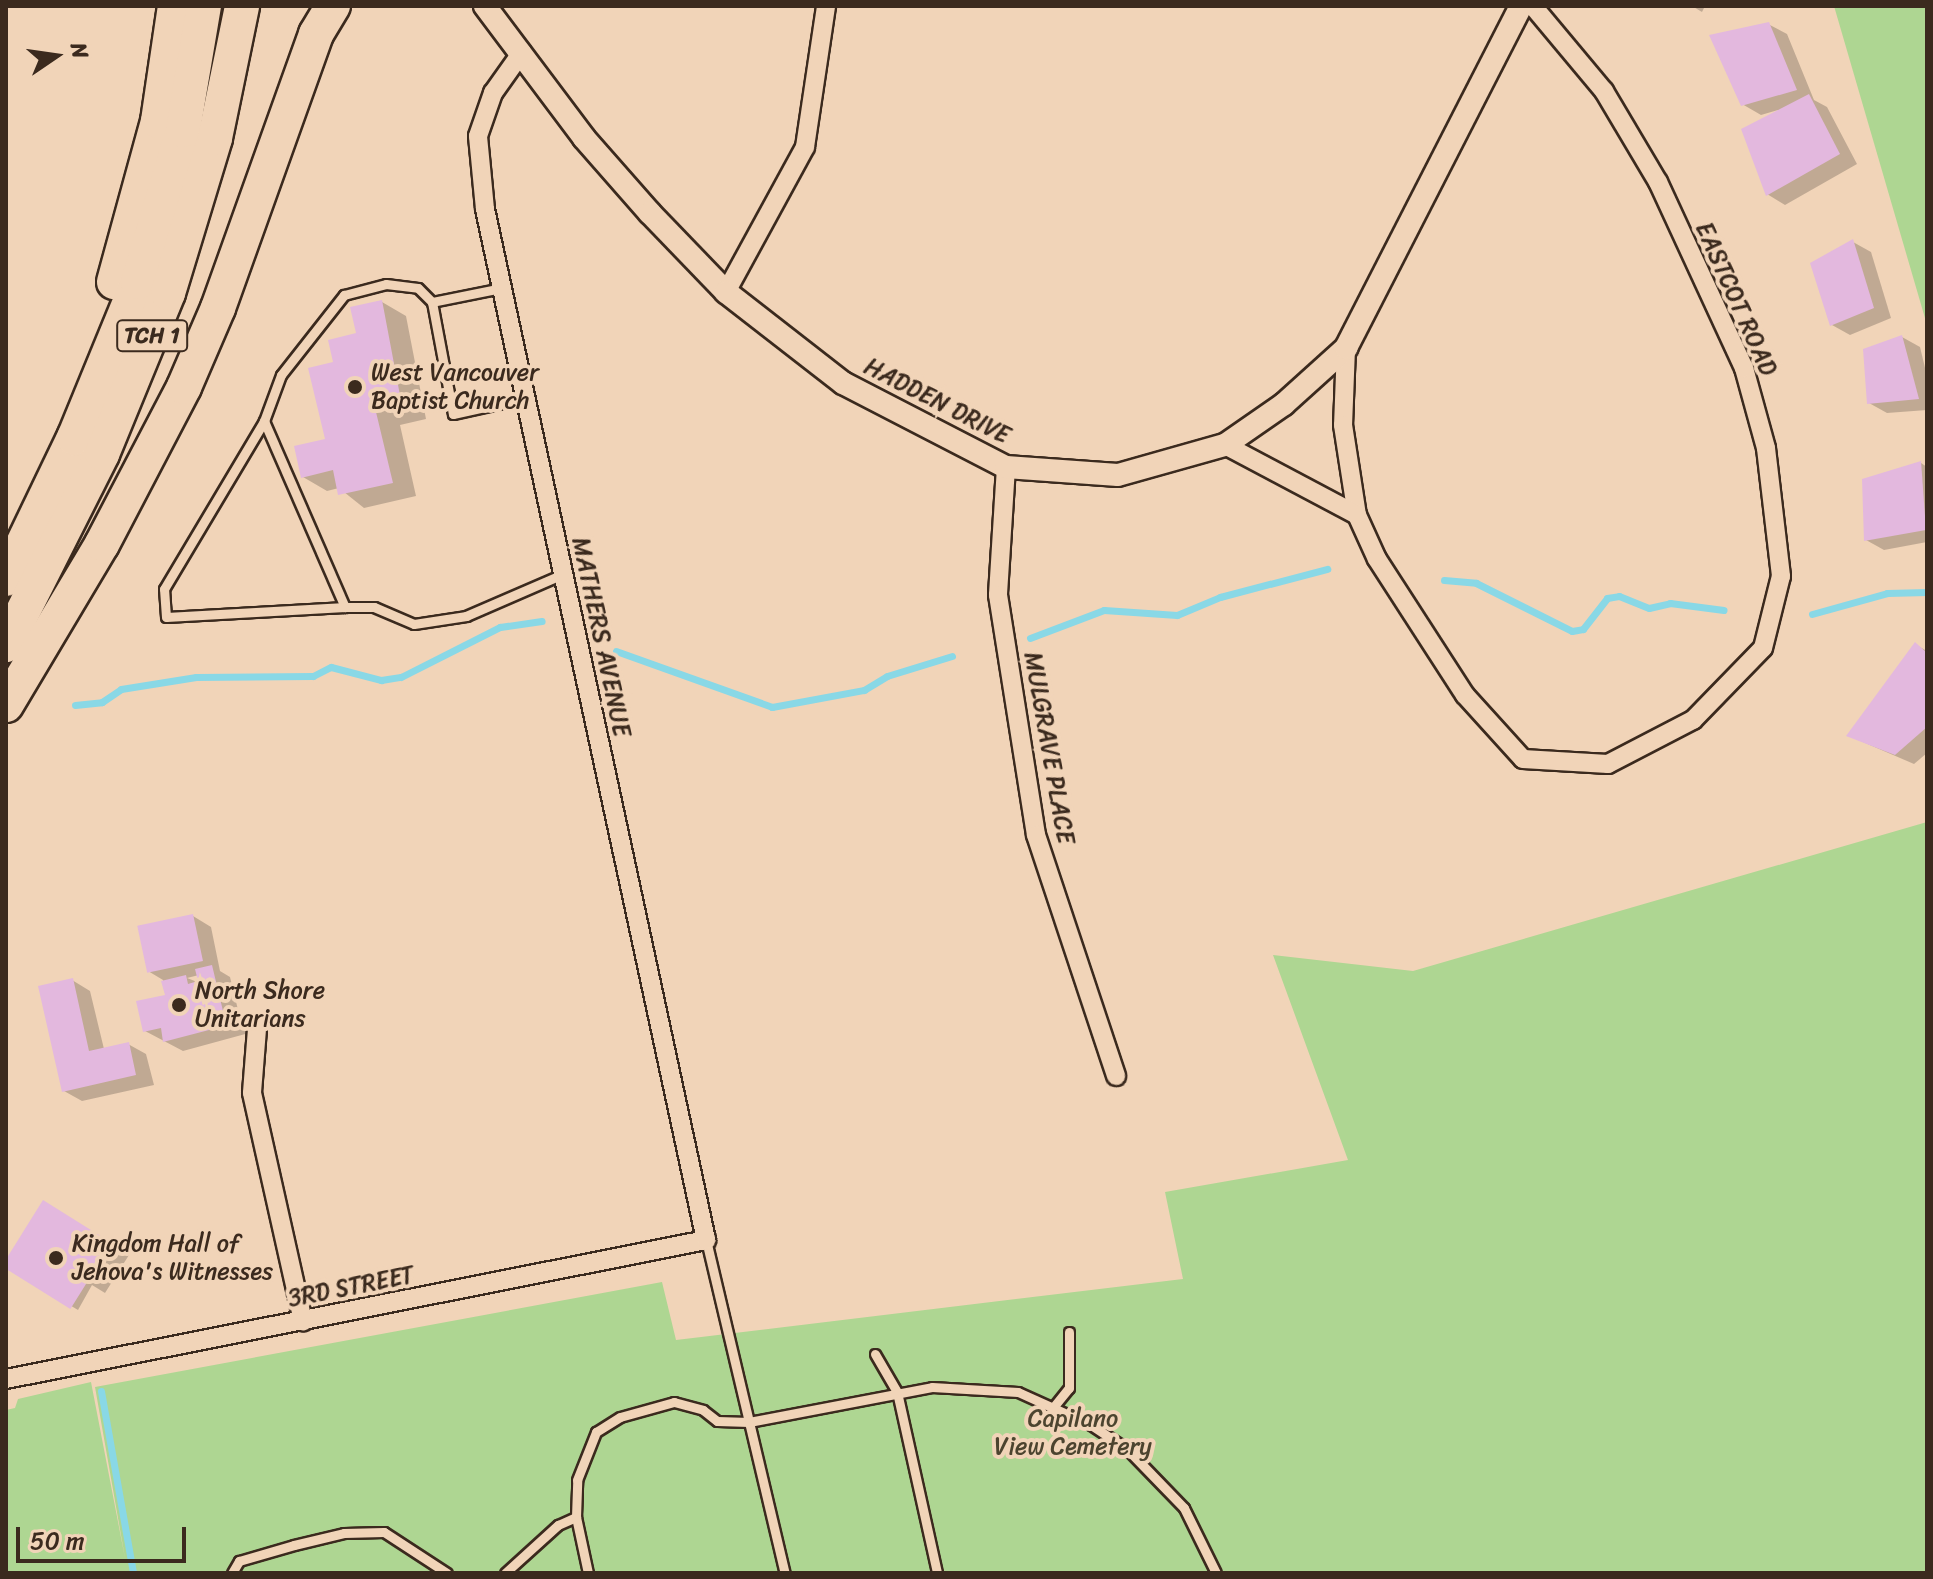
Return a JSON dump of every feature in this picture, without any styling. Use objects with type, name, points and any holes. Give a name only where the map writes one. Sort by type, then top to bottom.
[{"type":"highway","points":[[6,555],[118,271],[158,121],[175,6]]},
{"type":"highway","name":"TCH 1","points":[[6,579],[74,438],[138,282],[183,130],[204,6]]},
{"type":"highway","name":"TCH 1","points":[[6,645],[102,454],[168,293],[215,138],[242,6]]},
{"type":"highway","points":[[288,111],[313,6]]},
{"type":"highway","points":[[6,705],[108,532],[184,387],[229,279],[322,20],[333,6]]},
{"type":"street","name":"HADDEN DRIVE","points":[[485,6],[584,138],[726,292],[843,383],[1006,467],[1118,475],[1225,445],[1284,404],[1346,348],[1521,6]]},
{"type":"street","points":[[726,292],[805,147],[826,6]]},
{"type":"street","name":"EASTCOT ROAD","points":[[1346,348],[1343,425],[1357,515],[1377,559],[1465,695],[1523,759],[1608,764],[1693,720],[1763,648],[1781,576],[1766,448],[1744,368],[1658,182],[1604,91],[1533,6]]},
{"type":"street","name":"MATHERS AVENUE","points":[[522,52],[493,93],[478,136],[485,209],[706,1240]]},
{"type":"street","points":[[1225,445],[1357,515]]},
{"type":"street","name":"MULGRAVE PLACE","points":[[1006,467],[998,595],[1036,835],[1116,1076]]},
{"type":"street","points":[[257,1029],[252,1093],[303,1321]]},
{"type":"street","name":"3RD STREET","points":[[6,1379],[706,1240]]},
{"type":"lane","points":[[525,398],[453,414],[432,302],[418,288],[386,284],[344,295],[281,375],[264,421],[164,589],[166,617],[374,607],[414,624],[466,616],[563,574]]},
{"type":"lane","points":[[432,302],[502,288]]},
{"type":"lane","points":[[264,421],[345,607]]},
{"type":"lane","points":[[706,1240],[785,1573]]},
{"type":"lane","points":[[1055,1405],[1069,1388],[1069,1332]]},
{"type":"lane","points":[[875,1354],[897,1392],[937,1573]]},
{"type":"lane","points":[[588,1573],[576,1517],[577,1480],[596,1432],[620,1417],[674,1402],[703,1410],[717,1421],[749,1422],[897,1392],[977,1387],[1018,1392],[1055,1405],[1127,1449],[1184,1508],[1216,1573]]},
{"type":"lane","points":[[505,1573],[558,1525],[576,1517]]},
{"type":"lane","points":[[232,1573],[239,1561],[294,1545],[344,1533],[384,1532],[447,1573]]},
{"type":"green space","points":[[1834,6],[1927,6],[1927,325]]},
{"type":"green space","name":"Capilano View Cemetery","points":[[1927,822],[1927,1573],[6,1573],[6,1410],[15,1408],[18,1399],[91,1382],[125,1558],[95,1387],[662,1282],[676,1340],[1183,1279],[1165,1192],[1348,1160],[1273,955],[1413,971]]},
{"type":"building","points":[[1769,22],[1797,90],[1741,106],[1709,35]]},
{"type":"building","points":[[1809,94],[1840,154],[1766,196],[1741,129]]},
{"type":"building","points":[[1853,239],[1874,308],[1830,326],[1810,263]]},
{"type":"building","name":"West Vancouver Baptist Church","points":[[382,300],[402,406],[376,412],[393,483],[338,495],[333,470],[301,478],[294,446],[325,439],[308,368],[333,362],[328,340],[356,333],[350,307]]},
{"type":"building","points":[[1902,335],[1919,399],[1867,404],[1863,349]]},
{"type":"building","points":[[1921,461],[1926,530],[1864,541],[1862,479]]},
{"type":"building","points":[[1915,642],[1927,653],[1927,727],[1895,755],[1846,736]]},
{"type":"building","points":[[193,914],[203,961],[147,973],[137,926]]},
{"type":"building","name":"North Shore Unitarians","points":[[212,965],[223,1011],[229,1009],[232,1024],[163,1042],[161,1028],[143,1032],[136,1001],[165,995],[161,981],[186,975],[188,984],[198,981],[195,969]]},
{"type":"building","points":[[73,978],[89,1051],[129,1042],[136,1075],[62,1092],[38,986]]},
{"type":"building","name":"Kingdom Hall of Jehova's Witnesses","points":[[43,1200],[112,1243],[70,1309],[6,1269],[6,1259]]},
{"type":"waterway","points":[[1030,638],[1104,610],[1177,615],[1220,597],[1327,569]]},
{"type":"waterway","points":[[1444,580],[1476,583],[1572,631],[1583,629],[1607,598],[1619,596],[1649,608],[1670,603],[1724,610]]},
{"type":"waterway","points":[[1812,614],[1887,593],[1927,592]]},
{"type":"waterway","points":[[75,705],[102,702],[121,689],[196,677],[313,676],[331,667],[381,680],[401,677],[500,627],[542,621]]},
{"type":"waterway","points":[[616,651],[772,707],[864,690],[887,676],[952,656]]},
{"type":"waterway","points":[[101,1391],[133,1573]]},
{"type":"place","name":"West Vancouver Baptist Church","points":[[355,387]]},
{"type":"place","name":"North Shore Unitarians","points":[[179,1005]]},
{"type":"place","name":"Kingdom Hall of Jehova's Witnesses","points":[[56,1258]]}]
